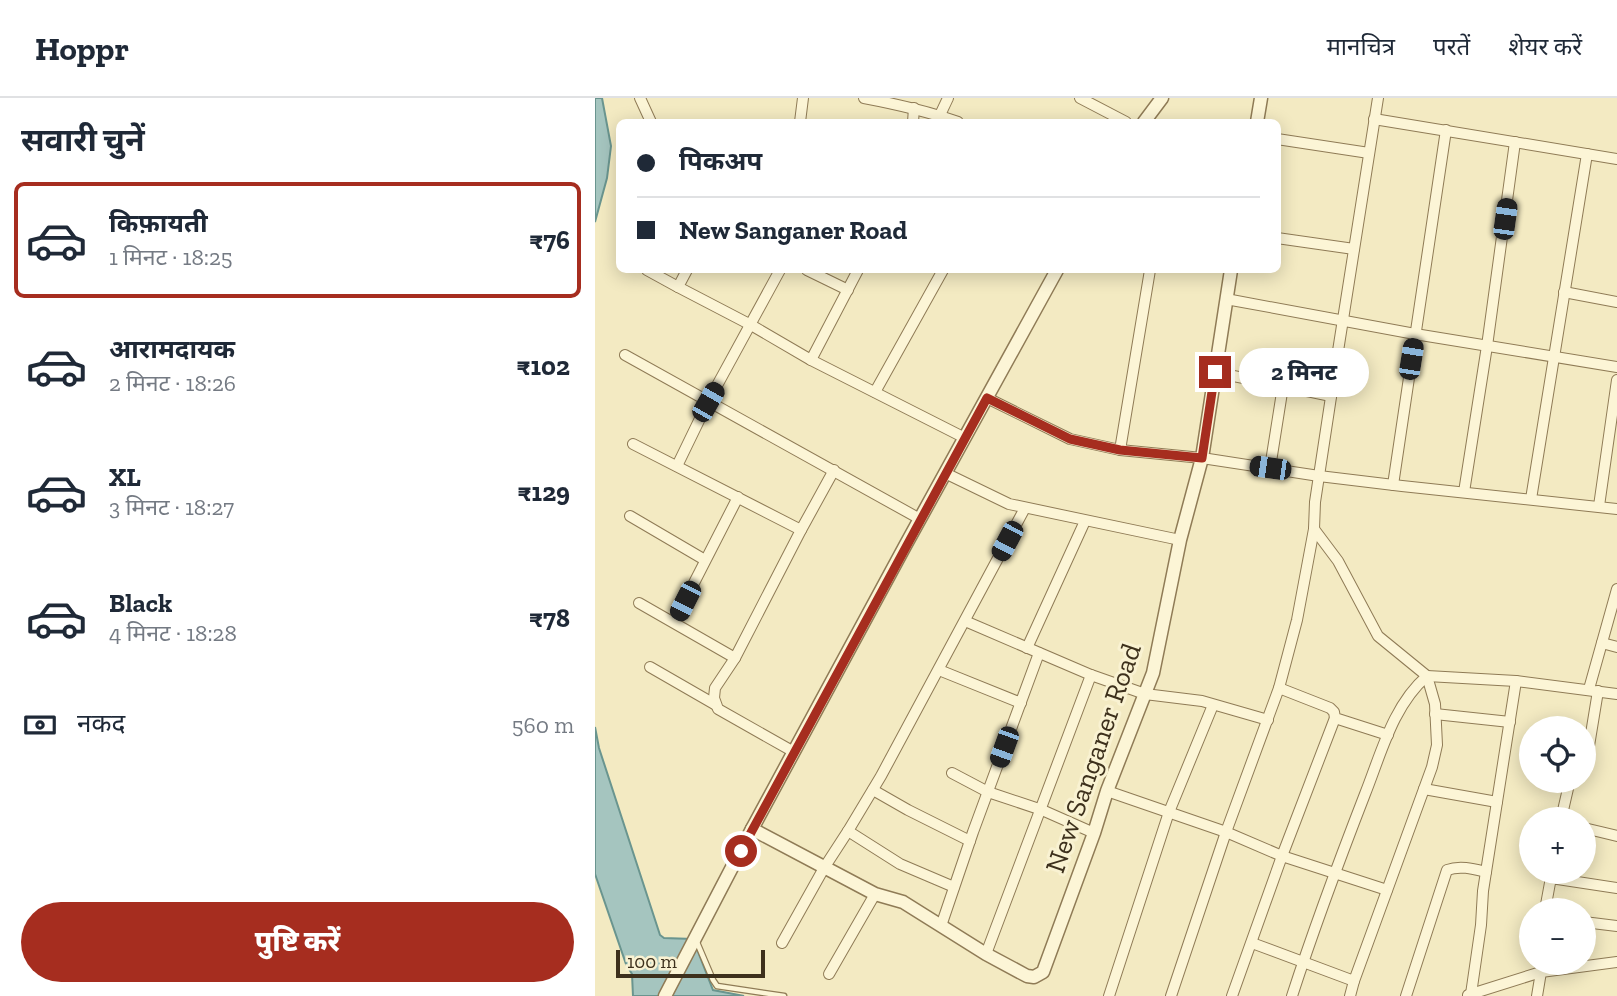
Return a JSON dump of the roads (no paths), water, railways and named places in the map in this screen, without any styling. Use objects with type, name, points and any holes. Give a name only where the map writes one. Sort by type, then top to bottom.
[{"type":"street","points":[[640,98],[650,119]]},
{"type":"street","points":[[800,119],[803,98]]},
{"type":"street","points":[[864,98],[914,108],[950,119]]},
{"type":"street","points":[[940,115],[948,98]]},
{"type":"street","points":[[1080,98],[1120,119]]},
{"type":"street","points":[[1147,119],[1162,98]]},
{"type":"street","points":[[1257,119],[1259,98]]},
{"type":"street","points":[[1171,996],[1226,832],[1279,688],[1297,620],[1314,529],[1319,476],[1342,321],[1378,98]]},
{"type":"street","points":[[913,119],[914,108]]},
{"type":"street","points":[[1374,119],[1617,159]]},
{"type":"street","points":[[1393,485],[1446,131]]},
{"type":"street","points":[[1281,140],[1369,153]]},
{"type":"street","points":[[1464,492],[1515,142]]},
{"type":"street","points":[[1531,499],[1587,154]]},
{"type":"street","points":[[1281,240],[1354,249]]},
{"type":"street","points":[[652,273],[811,360],[965,438]]},
{"type":"street","points":[[678,287],[685,273]]},
{"type":"street","points":[[677,466],[708,402],[778,273]]},
{"type":"street","points":[[813,273],[848,290]]},
{"type":"street","points":[[811,360],[857,273]]},
{"type":"street","points":[[875,392],[941,273]]},
{"type":"street","points":[[665,996],[752,829],[1056,273]]},
{"type":"street","points":[[1120,450],[1150,273]]},
{"type":"street","name":"New Sanganer Road","points":[[986,954],[1027,976],[1034,977],[1043,972],[1107,791],[1153,673],[1180,540],[1202,458],[1230,273]]},
{"type":"street","points":[[1564,292],[1617,302]]},
{"type":"street","points":[[1226,299],[1617,367]]},
{"type":"street","points":[[625,355],[920,519]]},
{"type":"street","points":[[1215,372],[1331,396]]},
{"type":"street","points":[[1599,506],[1617,380]]},
{"type":"street","points":[[1270,468],[1283,386]]},
{"type":"street","points":[[987,398],[1070,439],[1120,450],[1202,458],[1393,485],[1617,509]]},
{"type":"street","points":[[633,444],[801,530]]},
{"type":"street","points":[[794,752],[718,709],[714,698],[715,688],[734,658],[834,470]]},
{"type":"street","points":[[945,474],[1009,504],[1180,540]]},
{"type":"street","points":[[674,622],[738,497]]},
{"type":"street","points":[[782,943],[824,867],[873,790],[1025,508]]},
{"type":"street","points":[[630,516],[705,560]]},
{"type":"street","points":[[1027,648],[1085,521]]},
{"type":"street","points":[[1314,529],[1338,561],[1378,636],[1427,676],[1516,681],[1617,694]]},
{"type":"street","points":[[1591,716],[1602,643],[1617,589]]},
{"type":"street","points":[[639,603],[734,658]]},
{"type":"street","points":[[965,621],[1091,675],[1145,694],[1202,701],[1268,720]]},
{"type":"street","points":[[1602,643],[1617,647]]},
{"type":"street","points":[[941,926],[1039,653]]},
{"type":"street","points":[[650,667],[716,705]]},
{"type":"street","points":[[939,670],[1021,703]]},
{"type":"street","points":[[752,829],[875,894],[903,902],[986,954],[1091,675]]},
{"type":"street","points":[[1350,996],[1432,766],[1437,745],[1434,704],[1427,676]]},
{"type":"street","points":[[1292,996],[1334,874],[1388,735],[1407,698],[1427,676]]},
{"type":"street","points":[[1516,681],[1483,891],[1481,925],[1468,995],[1530,975]]},
{"type":"street","points":[[1233,996],[1282,856],[1335,718],[1331,708],[1279,688]]},
{"type":"street","points":[[1109,996],[1169,812],[1213,705]]},
{"type":"street","points":[[1435,714],[1510,722]]},
{"type":"street","points":[[1335,718],[1388,735]]},
{"type":"street","points":[[952,773],[988,792],[1042,810],[1094,833]]},
{"type":"street","points":[[1424,789],[1497,802]]},
{"type":"street","points":[[873,790],[970,841]]},
{"type":"street","points":[[1107,791],[1226,832],[1282,856],[1387,890]]},
{"type":"street","points":[[848,831],[900,864],[954,887]]},
{"type":"street","points":[[1596,831],[1617,836]]},
{"type":"street","points":[[1406,996],[1447,870],[1468,868],[1486,872]]},
{"type":"street","points":[[1596,884],[1617,888]]},
{"type":"street","points":[[829,974],[875,894]]},
{"type":"street","points":[[1596,923],[1617,926]]},
{"type":"street","points":[[1252,943],[1354,981]]},
{"type":"street","points":[[1596,965],[1617,962]]},
{"type":"street","points":[[1536,975],[1537,996]]},
{"type":"lane","points":[[695,939],[717,986],[784,996]]},
{"type":"water","points":[[595,98],[602,98],[611,146],[607,178],[595,222]]},
{"type":"water","points":[[595,727],[599,748],[660,935],[664,938],[693,939],[713,990],[744,996],[633,996],[632,974],[626,964],[595,874]]}]
